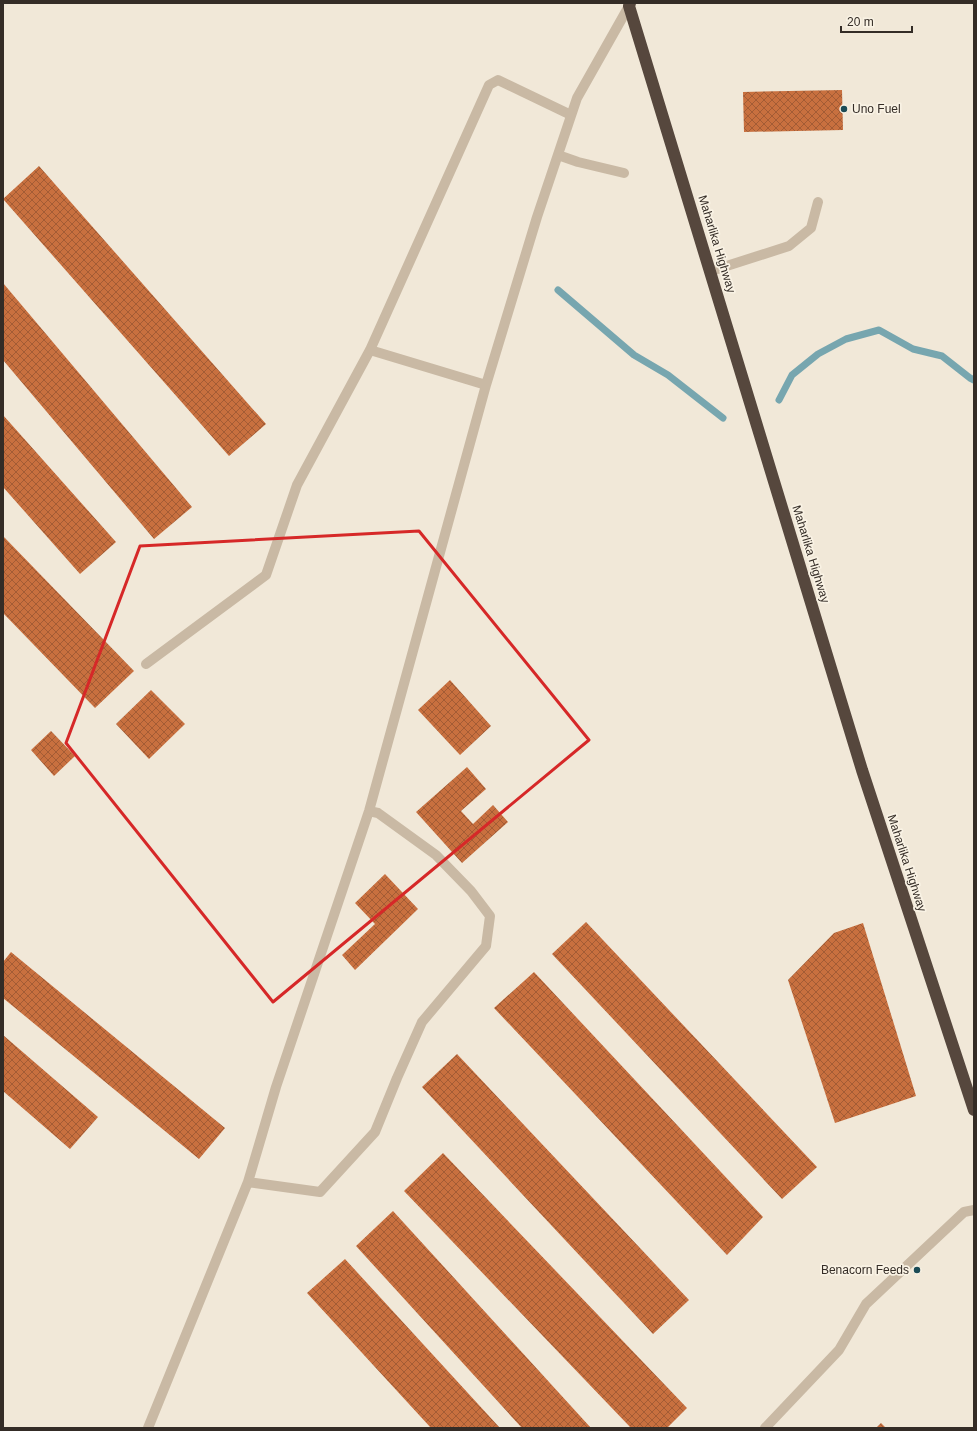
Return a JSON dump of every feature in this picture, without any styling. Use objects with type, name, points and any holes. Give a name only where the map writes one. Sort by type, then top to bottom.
[{"type":"highway","name":"Maharlika Highway","points":[[630,4],[862,770],[974,1110]]},
{"type":"street","points":[[148,1428],[248,1182],[276,1087],[369,811],[486,385],[536,217],[577,98],[630,4]]},
{"type":"street","points":[[146,664],[266,575],[297,485],[370,350],[489,85],[498,80],[572,114]]},
{"type":"street","points":[[558,155],[578,162],[624,173]]},
{"type":"street","points":[[711,271],[790,246],[811,228],[818,202]]},
{"type":"street","points":[[370,350],[486,385]]},
{"type":"street","points":[[248,1182],[320,1192],[375,1132],[422,1022],[486,946],[490,916],[471,891],[436,855],[378,813],[369,811]]},
{"type":"street","points":[[765,1428],[839,1350],[866,1304],[964,1212],[974,1210]]},
{"type":"highlighted area","points":[[419,531],[589,740],[273,1002],[66,743],[140,546]]},
{"type":"building","points":[[842,90],[843,130],[744,132],[743,92]]},
{"type":"building","points":[[39,166],[266,424],[229,456],[3,199]]},
{"type":"building","points":[[3,283],[192,507],[154,539],[3,360]]},
{"type":"building","points":[[3,415],[116,542],[80,574],[3,487]]},
{"type":"building","points":[[3,536],[134,671],[95,708],[3,613]]},
{"type":"building","points":[[450,680],[491,726],[460,755],[418,710]]},
{"type":"building","points":[[151,690],[185,724],[149,759],[116,724]]},
{"type":"building","points":[[51,731],[75,756],[54,776],[31,750]]},
{"type":"building","points":[[467,767],[486,789],[461,811],[473,824],[493,805],[508,822],[462,863],[416,812]]},
{"type":"building","points":[[385,874],[418,909],[355,970],[342,955],[375,924],[355,903]]},
{"type":"building","points":[[586,922],[817,1167],[782,1199],[552,954]]},
{"type":"building","points":[[863,923],[916,1096],[835,1123],[788,980],[834,933]]},
{"type":"building","points":[[11,952],[225,1128],[199,1159],[3,998],[3,962]]},
{"type":"building","points":[[534,972],[763,1217],[727,1255],[494,1008]]},
{"type":"building","points":[[3,1035],[98,1117],[70,1149],[3,1091]]},
{"type":"building","points":[[457,1054],[689,1300],[653,1334],[422,1087]]},
{"type":"building","points":[[443,1153],[687,1408],[667,1428],[631,1428],[404,1191]]},
{"type":"building","points":[[393,1211],[591,1428],[522,1428],[356,1246]]},
{"type":"building","points":[[345,1259],[500,1428],[431,1428],[307,1293]]},
{"type":"building","points":[[881,1423],[886,1428],[876,1428]]},
{"type":"waterway","points":[[558,290],[634,355],[668,375],[723,418]]},
{"type":"waterway","points":[[779,400],[792,375],[818,354],[846,339],[879,330],[913,349],[942,356],[974,380]]},
{"type":"place","name":"Uno Fuel","points":[[844,109]]},
{"type":"place","name":"Benacorn Feeds","points":[[917,1270]]}]
